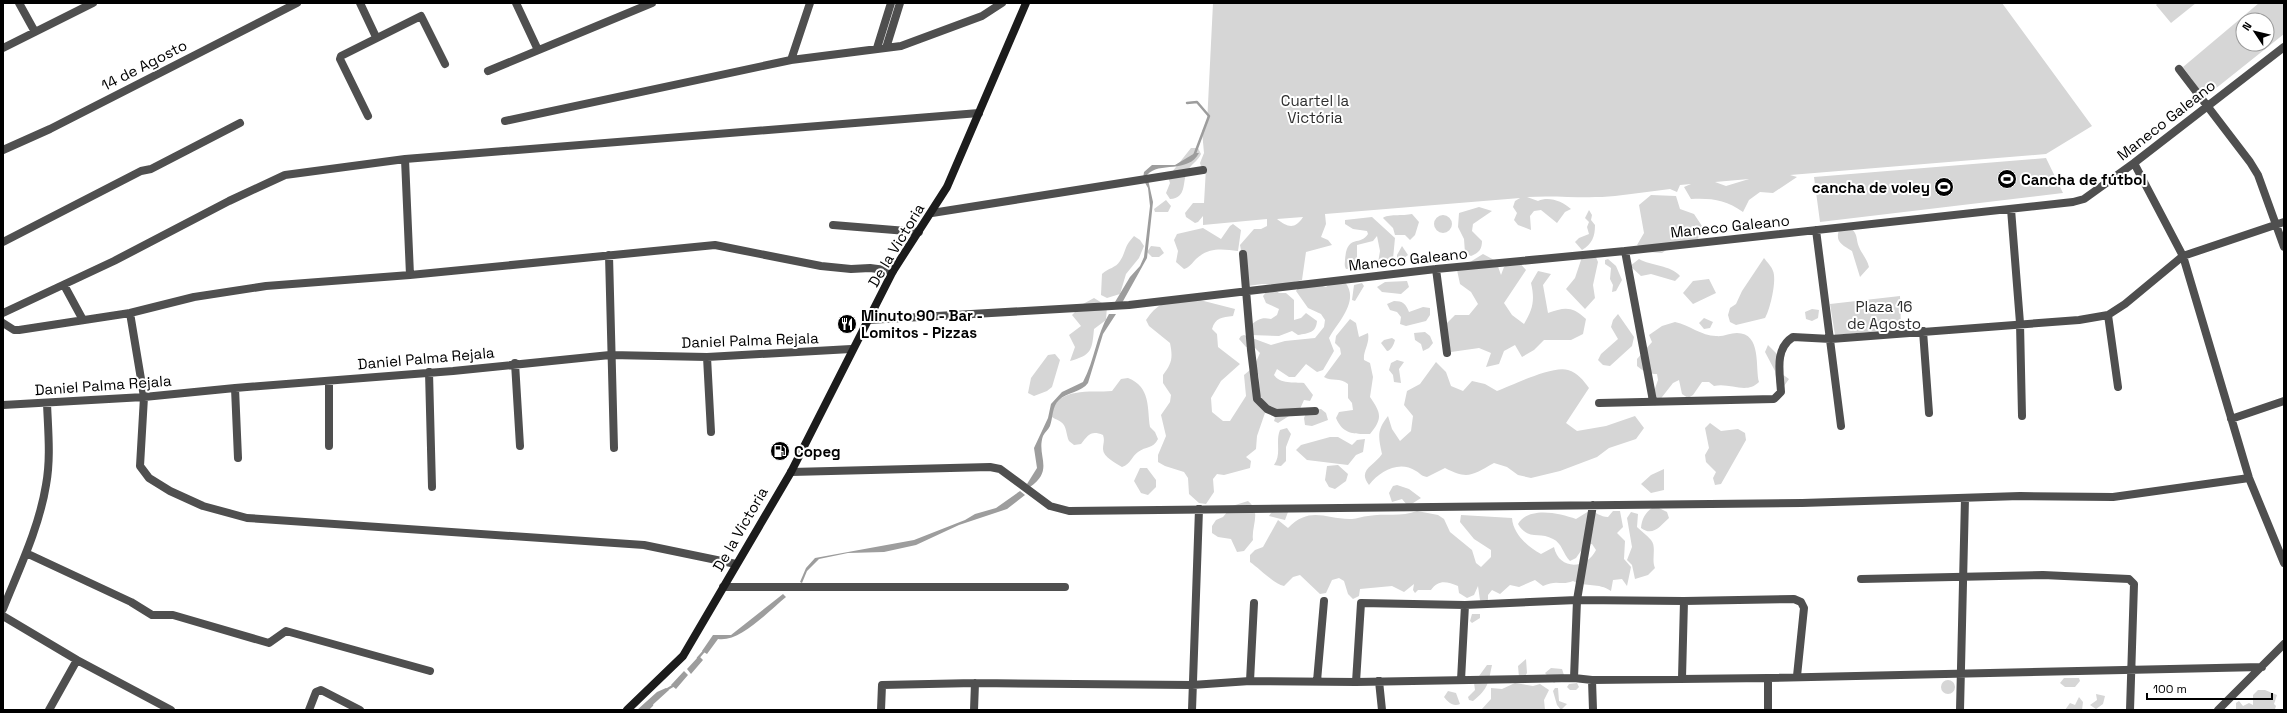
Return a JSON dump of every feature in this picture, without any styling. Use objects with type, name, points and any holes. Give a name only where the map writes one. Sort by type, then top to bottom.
[{"type":"main road","name":"De la Victoria","points":[[626,710],[683,656],[791,472],[893,271],[932,213],[947,187],[1023,4]]},
{"type":"street","points":[[19,3],[35,32]]},
{"type":"street","points":[[3,48],[93,3]]},
{"type":"street","name":"14 de Agosto","points":[[3,150],[50,129],[297,3]]},
{"type":"street","points":[[360,3],[376,37]]},
{"type":"street","points":[[516,3],[538,50]]},
{"type":"street","points":[[488,71],[652,3]]},
{"type":"street","points":[[791,60],[810,3]]},
{"type":"street","points":[[877,48],[891,3]]},
{"type":"street","points":[[886,48],[900,3]]},
{"type":"street","points":[[505,122],[791,60],[886,48],[916,41],[982,16],[1002,3]]},
{"type":"street","points":[[368,116],[340,59],[341,56],[376,37],[421,16],[445,64]]},
{"type":"street","name":"Maneco Galeano","points":[[868,320],[904,320],[1104,305],[1129,305],[1436,269],[1625,251],[2073,202],[2084,199],[2134,163],[2207,104],[2284,47]]},
{"type":"street","points":[[2179,69],[2207,104],[2258,175],[2281,223],[2284,247]]},
{"type":"street","points":[[3,313],[114,262],[229,201],[285,175],[405,159],[979,113]]},
{"type":"street","points":[[3,242],[141,171],[151,169],[240,123]]},
{"type":"street","points":[[405,159],[410,275]]},
{"type":"street","points":[[2134,163],[2183,256],[2249,478],[2284,563]]},
{"type":"street","points":[[932,213],[1203,170]]},
{"type":"street","points":[[2011,209],[2020,323],[2022,416]]},
{"type":"street","points":[[1599,403],[1774,399],[1781,392],[1780,354],[1785,343],[1793,337],[1831,339],[2020,323],[2079,320],[2108,315],[2125,304],[2183,256],[2281,223]]},
{"type":"street","points":[[834,226],[919,232]]},
{"type":"street","points":[[1816,230],[1831,339],[1840,426]]},
{"type":"street","points":[[3,323],[14,330],[19,330],[130,313],[194,297],[266,286],[410,275],[715,245],[820,266],[851,269],[870,268],[893,271]]},
{"type":"street","points":[[1625,251],[1653,401]]},
{"type":"street","points":[[1243,254],[1251,350],[1257,399],[1266,409],[1276,413],[1315,410]]},
{"type":"street","points":[[609,255],[610,355],[614,448]]},
{"type":"street","points":[[1436,269],[1447,353]]},
{"type":"street","points":[[64,285],[82,320]]},
{"type":"street","points":[[130,313],[144,397],[140,466],[149,478],[170,491],[203,506],[247,518],[644,545],[736,564]]},
{"type":"street","points":[[2108,315],[2118,386]]},
{"type":"street","points":[[1923,331],[1929,413]]},
{"type":"street","name":"Daniel Palma Rejala","points":[[3,405],[144,397],[610,355],[707,357],[852,350]]},
{"type":"street","points":[[707,357],[711,432]]},
{"type":"street","points":[[515,363],[520,446]]},
{"type":"street","points":[[429,372],[432,487]]},
{"type":"street","points":[[329,381],[329,446]]},
{"type":"street","points":[[235,388],[238,458]]},
{"type":"street","points":[[2231,419],[2284,402]]},
{"type":"street","points":[[3,609],[26,553],[46,486],[49,457],[47,403]]},
{"type":"street","points":[[791,472],[990,467],[1000,470],[1050,506],[1069,511],[1802,503],[2020,496],[2113,497],[2249,478]]},
{"type":"street","points":[[1960,710],[1965,498]]},
{"type":"street","points":[[1574,678],[1577,600],[1593,505]]},
{"type":"street","points":[[1192,710],[1199,509]]},
{"type":"street","points":[[26,553],[131,602],[152,615],[173,615],[269,643],[286,631],[430,671]]},
{"type":"street","points":[[1861,579],[2043,576],[2132,581],[2134,584],[2130,710]]},
{"type":"street","points":[[724,586],[1065,587]]},
{"type":"street","points":[[1356,682],[1361,603],[1465,605],[1577,600],[1684,601],[1794,599],[1801,602],[1804,608],[1797,676]]},
{"type":"street","points":[[1317,681],[1324,601]]},
{"type":"street","points":[[1682,678],[1684,601]]},
{"type":"street","points":[[1250,681],[1254,603]]},
{"type":"street","points":[[1461,680],[1465,605]]},
{"type":"street","points":[[3,616],[160,707],[170,710]]},
{"type":"street","points":[[2218,710],[2284,644]]},
{"type":"street","points":[[49,710],[77,660]]},
{"type":"street","points":[[881,710],[882,686],[975,683],[1192,685],[1250,681],[1356,682],[1574,678],[1592,680],[1768,678],[1797,676],[2262,667]]},
{"type":"street","points":[[1768,678],[1768,710]]},
{"type":"street","points":[[1592,680],[1593,710]]},
{"type":"street","points":[[1379,681],[1382,710]]},
{"type":"street","points":[[974,710],[975,683]]},
{"type":"street","points":[[309,710],[316,692],[321,690],[360,710]]},
{"type":"green space","name":"Cuartel la Victória","points":[[1213,3],[2002,3],[2092,126],[2046,154],[1790,175],[1797,177],[1773,193],[1760,192],[1749,200],[1743,212],[1725,202],[1706,199],[1691,199],[1684,187],[1691,184],[1680,185],[1677,192],[1670,189],[1604,197],[1527,197],[1538,201],[1547,199],[1555,200],[1571,209],[1565,212],[1557,223],[1541,210],[1534,211],[1530,216],[1531,230],[1518,225],[1514,220],[1517,213],[1513,207],[1515,201],[1520,198],[1325,214],[1326,224],[1321,237],[1328,240],[1332,245],[1306,252],[1302,280],[1283,285],[1262,284],[1248,286],[1240,245],[1254,229],[1261,229],[1267,226],[1267,219],[1203,225],[1203,216],[1198,222],[1195,223],[1186,217],[1185,213],[1193,203],[1204,203],[1206,168],[1201,166],[1200,163],[1204,153],[1202,131],[1207,124]],"holes":[[[1749,179],[1726,186],[1715,182]],[[1303,217],[1297,224],[1291,226],[1284,224],[1277,219]]]},
{"type":"green space","points":[[2158,3],[2196,3],[2171,23],[2156,5]]},
{"type":"green space","points":[[2259,3],[2284,3],[2284,34],[2275,41],[2275,12],[2248,12]]},
{"type":"green space","points":[[2235,23],[2235,52],[2261,52],[2205,97],[2183,67]]},
{"type":"green space","points":[[1191,148],[1198,148],[1201,154],[1187,172],[1182,193],[1175,198],[1170,199],[1166,193],[1170,183],[1168,177]]},
{"type":"green space","points":[[2046,158],[2063,193],[1820,222],[1814,177]]},
{"type":"green space","points":[[1651,195],[1676,196],[1680,209],[1694,214],[1702,226],[1698,239],[1673,245],[1662,253],[1648,252],[1637,245],[1644,233],[1639,205]]},
{"type":"green space","points":[[1166,200],[1171,206],[1168,212],[1155,212],[1154,209]]},
{"type":"green space","points":[[1479,207],[1492,211],[1473,224],[1472,231],[1482,241],[1482,244],[1480,250],[1471,256],[1465,253],[1464,239],[1458,227],[1459,213]]},
{"type":"green space","points":[[1589,210],[1592,215],[1591,220],[1595,225],[1594,233],[1591,243],[1582,250],[1575,242],[1579,238],[1589,234],[1587,227],[1589,222],[1585,218]]},
{"type":"green space","points":[[1412,214],[1419,222],[1415,235],[1410,240],[1405,235],[1395,235],[1393,228],[1383,218],[1388,216]]},
{"type":"green space","points":[[1443,215],[1447,216],[1451,220],[1451,228],[1447,232],[1443,233],[1439,232],[1435,228],[1434,224],[1435,220],[1439,216]]},
{"type":"green space","points":[[1372,217],[1395,238],[1393,259],[1386,267],[1379,266],[1380,251],[1377,236],[1373,241],[1357,245],[1357,263],[1353,268],[1346,269],[1345,260],[1348,246],[1351,243],[1365,238],[1368,234],[1367,231],[1353,229],[1345,224],[1345,220]]},
{"type":"green space","points":[[1233,224],[1241,230],[1238,251],[1221,249],[1206,252],[1184,269],[1176,262],[1178,251],[1174,240],[1177,234],[1203,228],[1221,239]]},
{"type":"green space","points":[[1839,230],[1853,230],[1856,234],[1859,247],[1869,267],[1860,277],[1852,251],[1840,243],[1838,238]]},
{"type":"green space","points":[[1134,236],[1140,240],[1144,246],[1139,258],[1126,274],[1120,294],[1107,298],[1101,295],[1102,274],[1118,263],[1128,243]]},
{"type":"green space","points":[[1151,246],[1160,247],[1164,253],[1159,257],[1152,257],[1147,252]]},
{"type":"green space","points":[[1402,246],[1408,255],[1397,263],[1397,255]]},
{"type":"green space","points":[[1483,254],[1496,261],[1501,275],[1504,267],[1517,260],[1526,270],[1504,303],[1512,315],[1524,324],[1529,314],[1533,299],[1531,283],[1538,271],[1551,274],[1543,285],[1548,313],[1564,309],[1577,312],[1586,319],[1583,334],[1571,340],[1544,340],[1534,350],[1522,357],[1515,345],[1504,351],[1499,364],[1486,367],[1491,353],[1479,348],[1451,352],[1444,326],[1455,315],[1469,315],[1478,304],[1471,292],[1460,284],[1457,270]]},
{"type":"green space","points":[[1595,255],[1598,262],[1593,285],[1595,298],[1585,309],[1566,289],[1575,278],[1582,257]]},
{"type":"green space","points":[[1764,258],[1772,268],[1774,275],[1771,302],[1767,314],[1765,318],[1736,325],[1730,322],[1728,315],[1730,308],[1736,304],[1742,291]]},
{"type":"green space","points":[[1608,259],[1616,266],[1622,280],[1616,291],[1612,292],[1613,285],[1610,279],[1611,268],[1605,264],[1605,260]]},
{"type":"green space","points":[[1639,259],[1676,272],[1680,276],[1675,281],[1651,274],[1641,276],[1630,266]]},
{"type":"green space","points":[[1709,279],[1716,293],[1693,304],[1683,293],[1693,281]]},
{"type":"green space","points":[[1407,281],[1409,287],[1401,294],[1382,292],[1377,287],[1385,282]]},
{"type":"green space","points":[[1332,282],[1345,282],[1349,289],[1350,297],[1346,311],[1329,338],[1334,351],[1323,370],[1317,372],[1306,364],[1295,377],[1289,377],[1277,369],[1274,375],[1277,378],[1288,382],[1304,383],[1313,395],[1310,401],[1304,400],[1300,409],[1278,423],[1274,421],[1275,418],[1260,396],[1259,377],[1255,364],[1260,353],[1255,348],[1246,347],[1239,339],[1244,335],[1271,345],[1285,341],[1315,338],[1324,327],[1325,320],[1321,314],[1308,308],[1296,291],[1302,285],[1309,283],[1326,287]]},
{"type":"green space","points":[[1362,283],[1364,286],[1355,301],[1352,300],[1354,285]]},
{"type":"green space","points":[[1274,289],[1279,293],[1286,293],[1294,300],[1294,320],[1301,318],[1306,313],[1317,321],[1315,328],[1311,332],[1298,335],[1292,331],[1279,336],[1251,335],[1251,325],[1263,318],[1271,319],[1277,315],[1279,309],[1266,303],[1263,296],[1267,291]]},
{"type":"green space","name":"Plaza 16 de Agosto","points":[[1900,296],[1901,329],[1835,335],[1830,304]]},
{"type":"green space","points":[[1094,298],[1107,306],[1106,320],[1094,329],[1090,351],[1077,359],[1070,361],[1075,347],[1069,335],[1081,326],[1072,315],[1083,304]]},
{"type":"green space","points":[[1196,299],[1235,309],[1233,316],[1217,320],[1212,329],[1217,334],[1218,347],[1240,364],[1221,381],[1211,398],[1212,412],[1223,421],[1230,421],[1246,396],[1244,375],[1250,370],[1253,377],[1255,399],[1266,410],[1257,436],[1256,449],[1246,457],[1251,461],[1250,468],[1224,475],[1217,474],[1213,479],[1214,492],[1206,504],[1199,503],[1189,494],[1188,478],[1184,472],[1165,466],[1158,462],[1158,455],[1166,436],[1161,415],[1170,402],[1171,395],[1163,383],[1163,375],[1170,364],[1171,353],[1170,343],[1149,326],[1146,320],[1153,311],[1165,303]]},
{"type":"green space","points":[[1394,301],[1404,304],[1409,312],[1423,307],[1430,308],[1430,315],[1426,321],[1406,326],[1400,324],[1401,317],[1397,312],[1390,310],[1387,304]]},
{"type":"green space","points":[[1812,309],[1819,310],[1818,318],[1812,321],[1806,319],[1805,312]]},
{"type":"green space","points":[[1618,314],[1634,337],[1632,346],[1610,366],[1603,365],[1598,360],[1601,354],[1618,339],[1611,327],[1613,320]]},
{"type":"green space","points":[[1704,318],[1713,322],[1710,328],[1704,329],[1699,323]]},
{"type":"green space","points":[[1350,319],[1356,323],[1359,337],[1368,333],[1364,360],[1370,363],[1373,377],[1370,397],[1379,416],[1377,424],[1370,434],[1354,433],[1346,431],[1342,428],[1336,418],[1339,412],[1353,410],[1352,403],[1348,398],[1348,384],[1324,377],[1341,354],[1340,348],[1335,343],[1336,336]]},
{"type":"green space","points":[[1675,322],[1711,336],[1737,333],[1745,335],[1754,345],[1759,382],[1749,388],[1743,388],[1720,385],[1714,386],[1709,382],[1702,382],[1693,395],[1688,398],[1682,394],[1679,380],[1673,383],[1655,406],[1651,400],[1658,380],[1657,374],[1651,374],[1637,366],[1637,359],[1652,342],[1649,335],[1662,326]]},
{"type":"green space","points":[[1425,332],[1430,336],[1433,343],[1429,348],[1423,351],[1421,344],[1415,340],[1414,333]]},
{"type":"green space","points":[[1392,338],[1395,340],[1394,343],[1391,349],[1387,351],[1381,343],[1384,340]]},
{"type":"green space","points":[[1768,345],[1777,354],[1782,374],[1789,379],[1784,386],[1777,384],[1775,371],[1765,352]]},
{"type":"green space","points":[[1055,354],[1060,360],[1052,387],[1047,391],[1034,396],[1028,393],[1031,378],[1048,355]]},
{"type":"green space","points":[[1397,360],[1404,362],[1399,369],[1401,383],[1394,382],[1393,375],[1389,370],[1391,363]]},
{"type":"green space","points":[[1436,362],[1446,372],[1451,386],[1463,391],[1472,381],[1485,384],[1497,391],[1553,370],[1561,369],[1572,371],[1589,388],[1566,423],[1577,431],[1606,426],[1635,416],[1644,428],[1636,439],[1609,448],[1597,457],[1560,471],[1531,478],[1518,475],[1507,467],[1494,463],[1475,473],[1465,475],[1459,474],[1445,468],[1427,477],[1410,468],[1397,467],[1379,475],[1369,485],[1365,476],[1366,472],[1382,454],[1379,434],[1382,425],[1388,416],[1392,429],[1400,441],[1411,431],[1413,416],[1404,405],[1407,391],[1420,384]]},
{"type":"green space","points":[[1128,378],[1141,387],[1144,392],[1148,406],[1150,427],[1155,432],[1158,439],[1152,446],[1138,452],[1127,464],[1122,467],[1110,460],[1105,455],[1103,449],[1103,435],[1095,433],[1090,434],[1081,444],[1074,445],[1069,441],[1063,424],[1049,415],[1053,406],[1067,395],[1085,392],[1112,391],[1121,379]]},
{"type":"green space","points":[[1321,409],[1326,413],[1328,420],[1312,426],[1305,425],[1304,418],[1307,411]]},
{"type":"green space","points":[[1710,423],[1721,431],[1738,429],[1745,433],[1746,440],[1721,484],[1715,485],[1713,478],[1716,472],[1706,462],[1705,455],[1709,448],[1705,428]]},
{"type":"green space","points":[[1287,428],[1291,434],[1286,447],[1286,461],[1281,466],[1274,465],[1278,457],[1278,439],[1280,430]]},
{"type":"green space","points":[[1330,437],[1338,437],[1352,445],[1357,440],[1365,439],[1363,452],[1356,455],[1348,465],[1307,460],[1296,450],[1301,445]]},
{"type":"green space","points":[[1338,465],[1348,474],[1346,481],[1335,489],[1329,487],[1325,480],[1327,466]]},
{"type":"green space","points":[[1140,468],[1147,468],[1156,480],[1156,487],[1148,495],[1141,493],[1134,481]]},
{"type":"green space","points":[[1664,469],[1664,490],[1651,493],[1641,484],[1651,475]]},
{"type":"green space","points":[[1397,485],[1409,489],[1421,498],[1410,505],[1407,505],[1402,499],[1392,502],[1389,493],[1393,486]]},
{"type":"green space","points":[[1248,501],[1252,505],[1255,514],[1253,540],[1244,551],[1237,552],[1231,539],[1218,537],[1212,533],[1212,526],[1216,520],[1223,517],[1232,506]]},
{"type":"green space","points":[[1655,506],[1667,512],[1669,518],[1653,531],[1641,528],[1643,518],[1649,510]]},
{"type":"green space","points":[[1273,510],[1288,512],[1285,520],[1269,516]]},
{"type":"green space","points":[[1417,511],[1438,515],[1444,519],[1450,532],[1472,550],[1476,563],[1481,567],[1491,557],[1491,550],[1474,539],[1460,522],[1461,515],[1512,518],[1518,535],[1531,548],[1541,554],[1554,547],[1561,560],[1567,564],[1574,565],[1586,561],[1592,556],[1596,550],[1592,544],[1585,545],[1576,558],[1570,561],[1556,541],[1548,537],[1530,534],[1522,529],[1518,524],[1523,518],[1537,513],[1553,513],[1576,519],[1589,511],[1608,517],[1613,511],[1620,511],[1623,527],[1617,533],[1625,541],[1624,559],[1631,567],[1627,586],[1622,579],[1613,580],[1611,591],[1606,588],[1573,581],[1565,583],[1552,583],[1543,586],[1535,580],[1519,587],[1510,585],[1500,594],[1492,590],[1488,595],[1488,605],[1484,605],[1480,600],[1478,586],[1474,595],[1467,598],[1459,593],[1458,586],[1443,582],[1437,584],[1431,590],[1418,590],[1415,593],[1413,590],[1414,584],[1404,592],[1392,586],[1360,589],[1359,596],[1353,599],[1348,594],[1344,581],[1339,578],[1332,580],[1326,593],[1320,594],[1300,575],[1293,577],[1284,586],[1280,585],[1250,562],[1250,555],[1255,550],[1263,547],[1278,520],[1288,528],[1296,521],[1312,515],[1356,519],[1364,516],[1405,514]]},
{"type":"green space","points":[[1631,512],[1638,514],[1637,527],[1648,536],[1654,546],[1655,568],[1648,575],[1635,579],[1632,565],[1627,560],[1632,547],[1627,518]]},
{"type":"green space","points":[[1472,614],[1480,614],[1480,618],[1472,623],[1470,621]]},
{"type":"green space","points":[[1526,659],[1527,673],[1525,676],[1519,677],[1518,666]]},
{"type":"green space","points":[[1487,665],[1492,665],[1485,689],[1473,701],[1469,700],[1468,697],[1475,690],[1474,683]]},
{"type":"green space","points":[[1551,668],[1562,669],[1564,675],[1554,683],[1545,673]]},
{"type":"green space","points":[[2064,678],[2079,678],[2080,681],[2075,687],[2065,687],[2060,683]]},
{"type":"green space","points":[[1948,680],[1953,682],[1955,687],[1953,692],[1948,694],[1943,692],[1941,687],[1943,682]]},
{"type":"green space","points":[[1515,683],[1533,686],[1540,684],[1549,690],[1544,700],[1545,710],[1481,710],[1491,699],[1491,688],[1502,689]]},
{"type":"green space","points":[[1577,683],[1579,687],[1576,690],[1570,690],[1567,687],[1569,684]]},
{"type":"green space","points":[[1555,688],[1558,688],[1559,701],[1567,704],[1561,710],[1557,705],[1553,691]]},
{"type":"green space","points":[[2258,690],[2265,690],[2277,695],[2274,704],[2276,706],[2275,709],[2236,710],[2236,703],[2239,701],[2243,706],[2249,703],[2253,705],[2253,695]]},
{"type":"green space","points":[[1448,691],[1456,693],[1460,704],[1453,704],[1444,697]]},
{"type":"green space","points":[[2096,694],[2105,696],[2103,704],[2096,709],[2090,705],[2097,700]]},
{"type":"green space","points":[[2079,697],[2083,702],[2082,710],[2065,710],[2070,703],[2075,705]]},
{"type":"shaded area","points":[[1195,153],[1199,153],[1188,163],[1152,171],[1147,175],[1153,202],[1147,258],[1122,303],[1115,302],[1130,277],[1140,266],[1144,257],[1150,206],[1148,188],[1143,179],[1144,172],[1152,165],[1175,165]]},
{"type":"shaded area","points":[[1109,314],[1116,314],[1103,334],[1088,383],[1082,388],[1062,397],[1055,405],[1050,426],[1043,436],[1041,443],[1043,463],[1042,475],[1030,487],[1027,484],[1037,468],[1034,448],[1048,418],[1051,404],[1062,392],[1083,382],[1101,330]]},
{"type":"shaded area","points":[[1020,491],[1025,495],[1007,509],[959,525],[916,545],[884,552],[848,553],[819,559],[807,571],[802,583],[800,582],[806,568],[815,558],[914,540],[965,520],[975,514],[996,508]]},
{"type":"shaded area","points":[[783,594],[786,597],[745,631],[726,639],[718,639],[707,654],[702,651],[713,635],[731,635]]},
{"type":"shaded area","points":[[699,656],[703,660],[691,674],[687,669]]},
{"type":"shaded area","points":[[684,671],[688,675],[676,689],[671,685]]},
{"type":"shaded area","points":[[666,688],[669,690],[647,710],[637,710],[657,692]]},
{"type":"waterway","points":[[1187,103],[1197,102],[1209,116],[1194,156]]},
{"type":"waterway","points":[[698,658],[705,650]]},
{"type":"waterway","points":[[666,690],[676,684]]},
{"type":"waterway","points":[[647,710],[652,705]]},
{"type":"place","name":"Cancha de fútbol","points":[[2007,179]]},
{"type":"place","name":"cancha de voley","points":[[1944,187]]},
{"type":"place","name":"Minuto 90 - Bar - Lomitos - Pizzas","points":[[847,324]]},
{"type":"place","name":"Copeg","points":[[780,451]]}]
